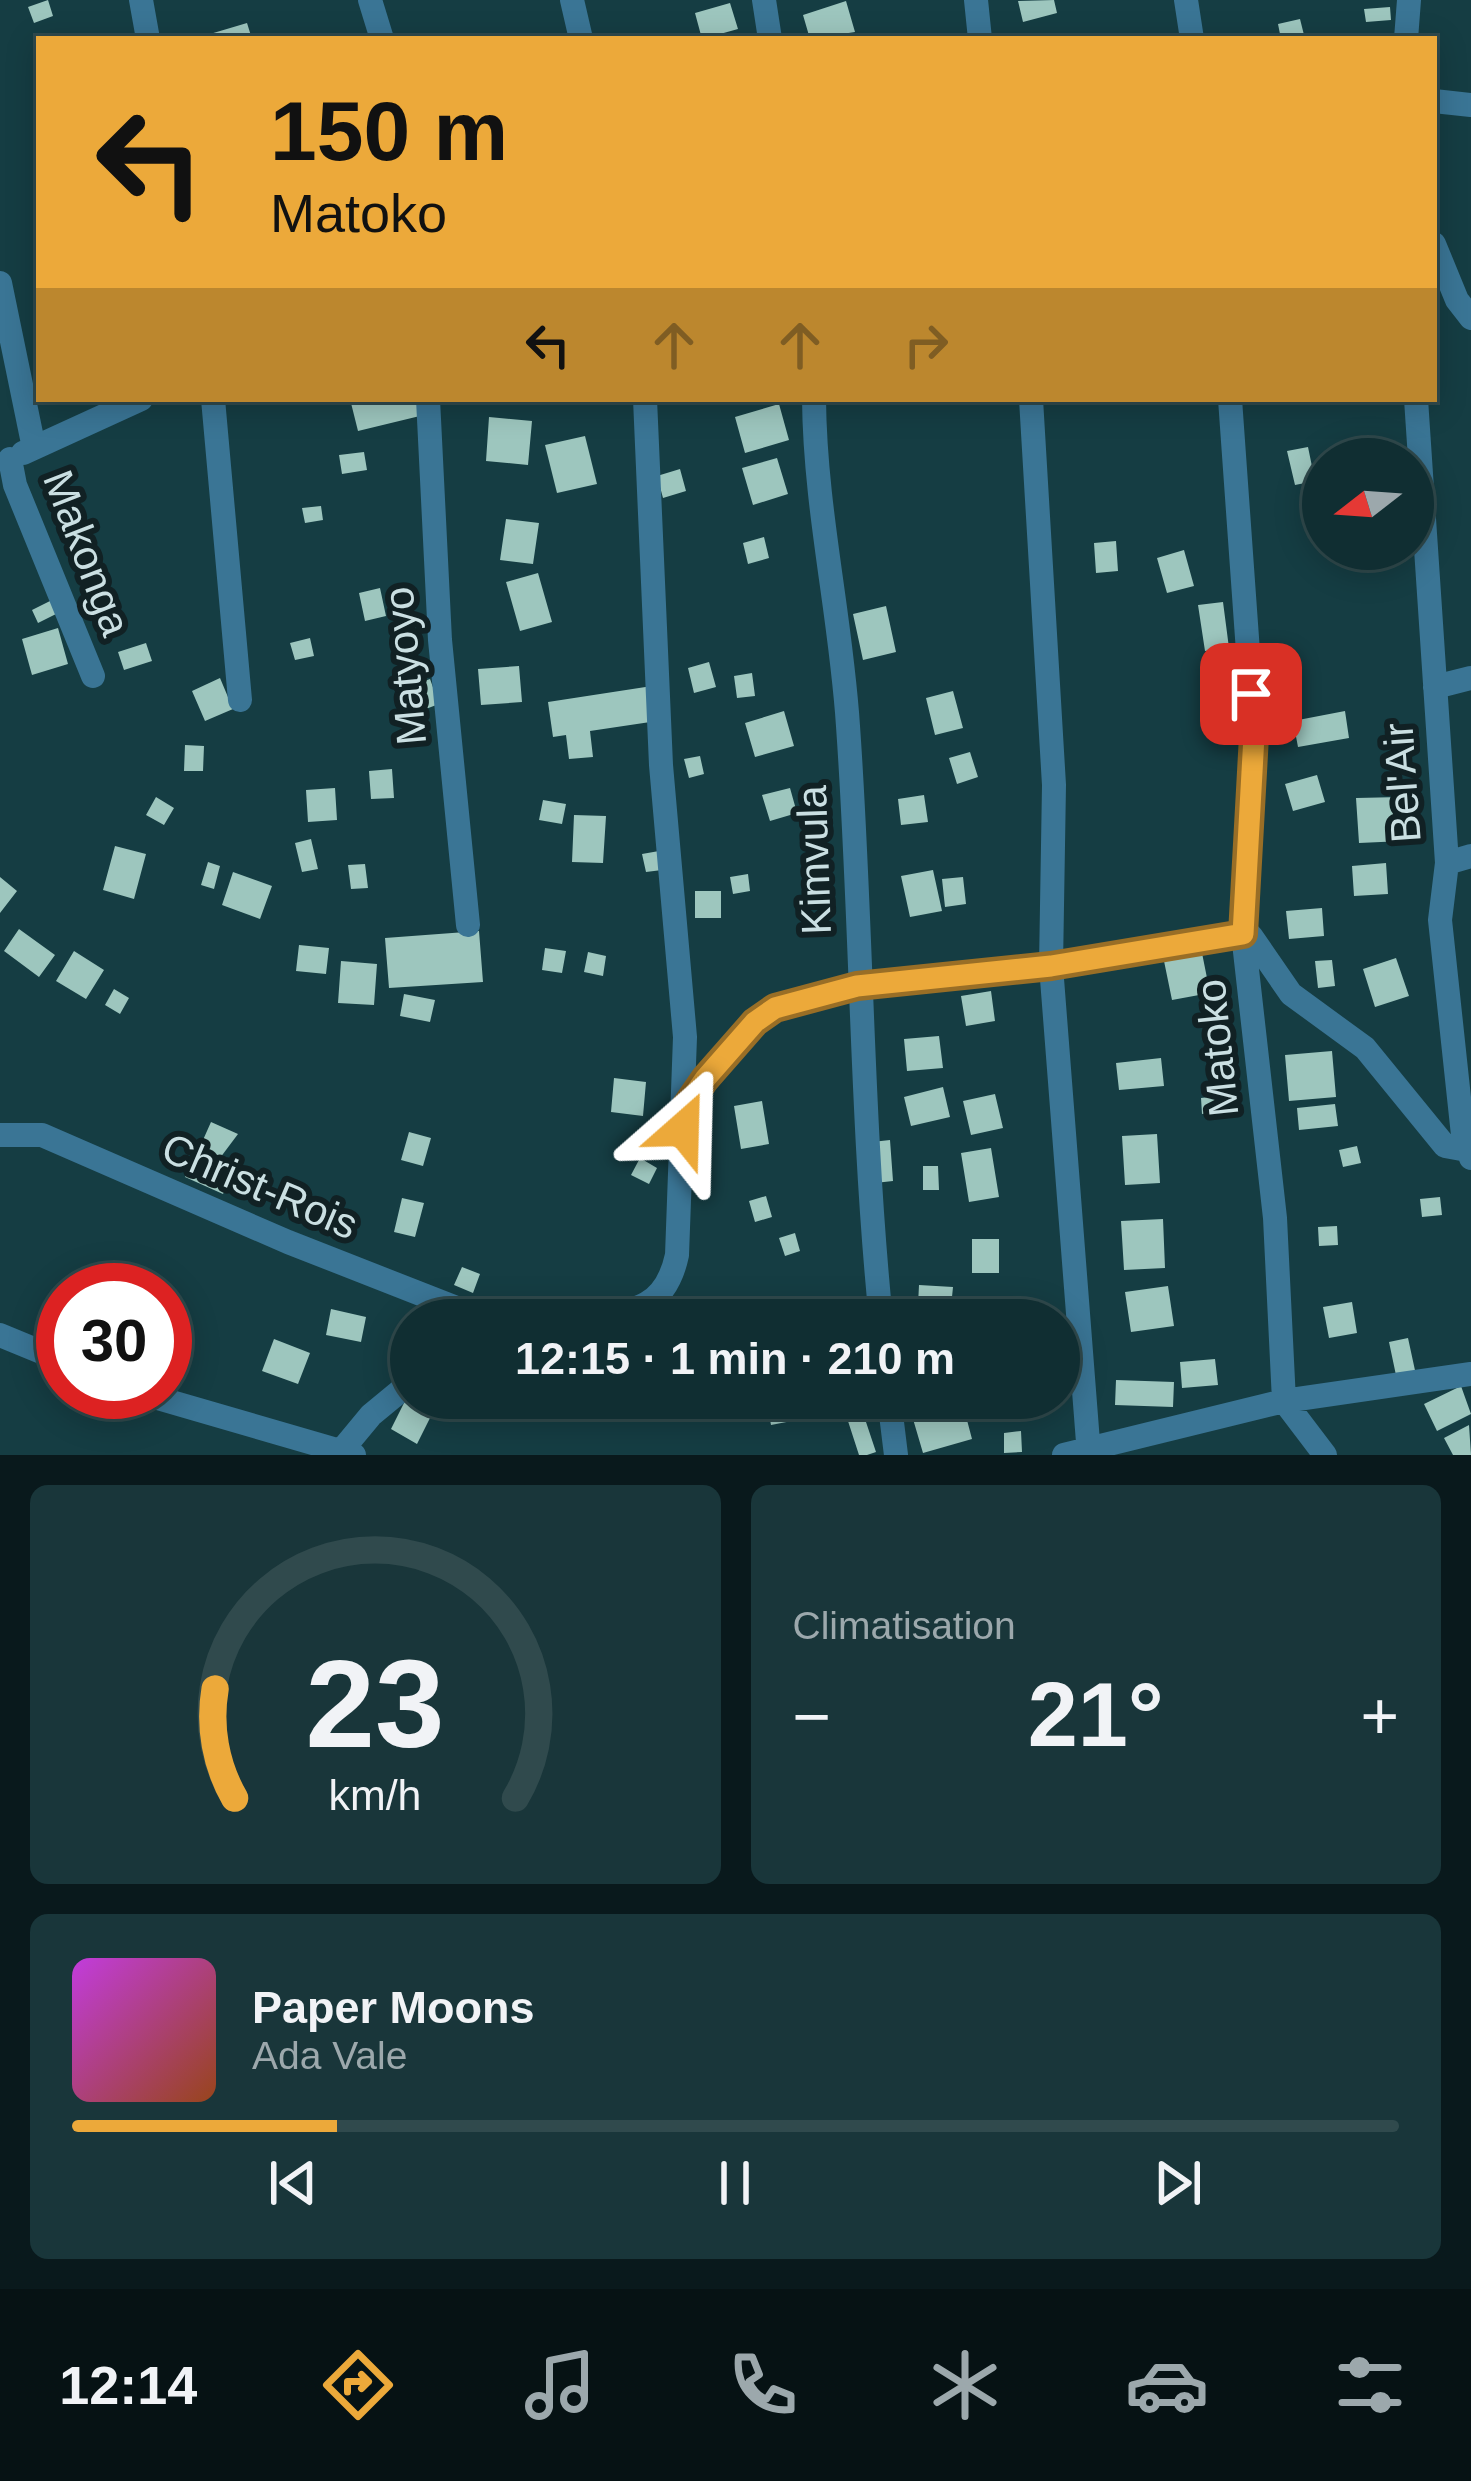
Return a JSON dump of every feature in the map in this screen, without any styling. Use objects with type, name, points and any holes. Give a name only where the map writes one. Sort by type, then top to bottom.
[{"type":"street","points":[[141,0],[147,36]]},
{"type":"street","points":[[370,0],[381,36]]},
{"type":"street","points":[[572,0],[580,36]]},
{"type":"street","points":[[764,0],[770,36]]},
{"type":"street","points":[[976,0],[980,36]]},
{"type":"street","points":[[1186,0],[1192,36]]},
{"type":"street","points":[[1406,36],[1409,0]]},
{"type":"street","points":[[1437,101],[1471,106]]},
{"type":"street","points":[[1437,252],[1456,300],[1471,318]]},
{"type":"street","name":"Makonga","points":[[0,283],[34,448]]},
{"type":"street","points":[[5,458],[134,402]]},
{"type":"street","points":[[213,402],[240,700]]},
{"type":"street","name":"Matyoyo","points":[[428,402],[440,640],[468,925]]},
{"type":"street","points":[[645,402],[661,765],[685,1036],[685,1108],[672,1281],[651,1299]]},
{"type":"street","name":"Kimvula","points":[[814,402],[818,500],[848,724],[857,986],[879,1299]]},
{"type":"street","points":[[1031,402],[1054,785],[1051,966],[1080,1452],[1284,1401],[1471,1374]]},
{"type":"street","name":"Matoko","points":[[1230,402],[1254,736],[1243,934],[1275,1218],[1284,1401]]},
{"type":"street","name":"Bel'Air","points":[[1416,402],[1435,687],[1459,860],[1440,920],[1465,1092],[1469,1154]]},
{"type":"street","name":"Makonga","points":[[5,458],[93,676]]},
{"type":"street","points":[[1435,687],[1471,678]]},
{"type":"street","points":[[685,1108],[764,1013],[857,986],[1051,966],[1243,934],[1251,936],[1291,994],[1379,1061],[1445,1146],[1469,1154]]},
{"type":"street","name":"Christ-Rois","points":[[0,1135],[41,1135],[288,1242],[434,1299]]},
{"type":"street","points":[[0,1335],[36,1350]]},
{"type":"street","points":[[192,1408],[348,1453],[370,1414],[390,1398]]},
{"type":"street","points":[[1284,1401],[1325,1455]]},
{"type":"street","points":[[892,1419],[896,1455]]},
{"type":"building","points":[[48,0],[53,16],[34,23],[28,7]]},
{"type":"building","points":[[1054,0],[1057,13],[1023,22],[1018,1]]},
{"type":"building","points":[[846,1],[855,32],[809,36],[803,15]]},
{"type":"building","points":[[730,3],[738,29],[701,36],[695,13]]},
{"type":"building","points":[[1390,7],[1391,20],[1366,22],[1364,9]]},
{"type":"building","points":[[1300,19],[1304,36],[1280,36],[1278,24]]},
{"type":"building","points":[[247,23],[251,36],[211,36]]},
{"type":"building","points":[[351,402],[421,402],[424,415],[358,431]]},
{"type":"building","points":[[779,404],[789,440],[745,453],[735,417]]},
{"type":"building","points":[[489,417],[532,421],[528,465],[486,461]]},
{"type":"building","points":[[585,436],[597,484],[557,493],[545,445]]},
{"type":"building","points":[[1302,448],[1302,484],[1295,485],[1287,451]]},
{"type":"building","points":[[364,452],[367,470],[342,474],[339,455]]},
{"type":"building","points":[[777,458],[788,494],[753,505],[742,468]]},
{"type":"building","points":[[680,469],[686,491],[663,498],[657,476]]},
{"type":"building","points":[[321,506],[323,520],[305,523],[302,508]]},
{"type":"building","points":[[506,519],[539,523],[533,564],[500,560]]},
{"type":"building","points":[[764,537],[769,558],[748,564],[743,543]]},
{"type":"building","points":[[1116,541],[1118,571],[1096,573],[1094,543]]},
{"type":"building","points":[[1184,550],[1194,586],[1167,593],[1157,558]]},
{"type":"building","points":[[538,573],[552,622],[520,631],[506,582]]},
{"type":"building","points":[[380,588],[386,616],[365,621],[359,593]]},
{"type":"building","points":[[52,600],[58,613],[38,623],[32,610]]},
{"type":"building","points":[[1223,602],[1229,648],[1205,651],[1198,605]]},
{"type":"building","points":[[886,606],[896,652],[863,660],[853,614]]},
{"type":"building","points":[[58,628],[68,664],[32,675],[22,639]]},
{"type":"building","points":[[310,638],[314,656],[295,660],[290,643]]},
{"type":"building","points":[[146,643],[152,661],[124,670],[118,652]]},
{"type":"building","points":[[709,662],[716,687],[694,693],[688,668]]},
{"type":"building","points":[[519,666],[522,702],[481,705],[478,669]]},
{"type":"building","points":[[752,673],[755,696],[737,698],[734,676]]},
{"type":"building","points":[[220,678],[233,709],[205,721],[192,691]]},
{"type":"building","points":[[430,679],[439,704],[415,713],[406,688]]},
{"type":"building","points":[[652,686],[657,721],[590,731],[593,757],[569,759],[566,735],[553,737],[548,702]]},
{"type":"building","points":[[953,691],[963,728],[935,735],[926,698]]},
{"type":"building","points":[[784,711],[794,746],[755,757],[745,723]]},
{"type":"building","points":[[1345,711],[1349,738],[1298,747],[1293,721]]},
{"type":"building","points":[[185,745],[204,746],[203,771],[184,771]]},
{"type":"building","points":[[970,752],[978,777],[957,784],[949,758]]},
{"type":"building","points":[[700,756],[704,774],[689,778],[684,759]]},
{"type":"building","points":[[392,769],[394,798],[371,799],[369,771]]},
{"type":"building","points":[[1317,775],[1325,802],[1293,811],[1285,784]]},
{"type":"building","points":[[335,788],[337,820],[308,822],[306,790]]},
{"type":"building","points":[[790,788],[797,813],[770,821],[762,795]]},
{"type":"building","points":[[924,795],[928,822],[901,825],[898,799]]},
{"type":"building","points":[[156,797],[174,808],[164,825],[146,815]]},
{"type":"building","points":[[1401,797],[1403,841],[1359,843],[1356,798]]},
{"type":"building","points":[[543,800],[566,804],[562,824],[539,820]]},
{"type":"building","points":[[574,815],[606,816],[603,863],[572,862]]},
{"type":"building","points":[[311,839],[318,869],[302,872],[295,843]]},
{"type":"building","points":[[115,846],[146,854],[134,899],[103,890]]},
{"type":"building","points":[[659,851],[662,870],[646,872],[642,854]]},
{"type":"building","points":[[208,862],[220,866],[214,889],[201,885]]},
{"type":"building","points":[[1386,863],[1388,894],[1354,896],[1352,866]]},
{"type":"building","points":[[365,864],[368,888],[351,889],[348,865]]},
{"type":"building","points":[[933,870],[942,911],[910,917],[901,876]]},
{"type":"building","points":[[233,872],[272,886],[260,919],[222,905]]},
{"type":"building","points":[[748,874],[750,891],[733,894],[730,877]]},
{"type":"building","points":[[0,877],[17,891],[0,913]]},
{"type":"building","points":[[963,877],[966,904],[945,907],[942,879]]},
{"type":"building","points":[[695,891],[721,891],[721,918],[695,918]]},
{"type":"building","points":[[1322,908],[1324,936],[1289,939],[1286,911]]},
{"type":"building","points":[[19,929],[55,955],[39,977],[4,951]]},
{"type":"building","points":[[479,931],[483,982],[389,988],[385,938]]},
{"type":"building","points":[[299,945],[329,948],[326,974],[296,971]]},
{"type":"building","points":[[545,948],[566,951],[562,973],[542,970]]},
{"type":"building","points":[[74,951],[104,970],[86,999],[56,981]]},
{"type":"building","points":[[588,952],[606,956],[603,976],[584,972]]},
{"type":"building","points":[[1202,953],[1210,993],[1172,1000],[1164,961]]},
{"type":"building","points":[[1396,958],[1409,996],[1375,1007],[1363,969]]},
{"type":"building","points":[[1332,960],[1335,986],[1318,988],[1315,961]]},
{"type":"building","points":[[341,961],[377,964],[374,1005],[338,1003]]},
{"type":"building","points":[[114,989],[129,998],[120,1014],[105,1005]]},
{"type":"building","points":[[991,991],[995,1021],[966,1026],[961,996]]},
{"type":"building","points":[[404,994],[435,1000],[430,1022],[400,1016]]},
{"type":"building","points":[[939,1036],[943,1068],[907,1071],[904,1039]]},
{"type":"building","points":[[1332,1051],[1336,1097],[1289,1101],[1285,1055]]},
{"type":"building","points":[[1161,1058],[1164,1086],[1119,1090],[1116,1063]]},
{"type":"building","points":[[614,1078],[646,1082],[643,1116],[611,1112]]},
{"type":"building","points":[[943,1087],[950,1117],[911,1126],[904,1097]]},
{"type":"building","points":[[995,1094],[1003,1128],[971,1135],[963,1101]]},
{"type":"building","points":[[1226,1095],[1228,1110],[1202,1114],[1201,1098]]},
{"type":"building","points":[[762,1101],[769,1144],[741,1149],[734,1106]]},
{"type":"building","points":[[1335,1104],[1338,1126],[1299,1130],[1297,1108]]},
{"type":"building","points":[[211,1122],[238,1134],[220,1158],[199,1149]]},
{"type":"building","points":[[409,1132],[431,1138],[423,1166],[401,1160]]},
{"type":"building","points":[[1157,1134],[1160,1183],[1125,1185],[1122,1136]]},
{"type":"building","points":[[890,1140],[893,1181],[875,1183],[872,1142]]},
{"type":"building","points":[[1357,1146],[1361,1163],[1343,1167],[1339,1150]]},
{"type":"building","points":[[991,1148],[999,1197],[969,1202],[961,1153]]},
{"type":"building","points":[[196,1151],[235,1168],[223,1194],[185,1177]]},
{"type":"building","points":[[640,1158],[657,1168],[649,1184],[631,1175]]},
{"type":"building","points":[[923,1166],[938,1166],[939,1190],[923,1190]]},
{"type":"building","points":[[766,1196],[772,1217],[755,1222],[749,1201]]},
{"type":"building","points":[[1440,1197],[1442,1215],[1422,1217],[1420,1199]]},
{"type":"building","points":[[402,1198],[424,1203],[415,1237],[394,1232]]},
{"type":"building","points":[[1163,1219],[1165,1268],[1124,1270],[1121,1221]]},
{"type":"building","points":[[1337,1226],[1338,1245],[1319,1246],[1318,1227]]},
{"type":"building","points":[[795,1233],[800,1251],[785,1256],[779,1238]]},
{"type":"building","points":[[972,1239],[999,1239],[999,1273],[972,1273]]},
{"type":"building","points":[[462,1267],[480,1274],[473,1293],[454,1285]]},
{"type":"building","points":[[919,1285],[953,1287],[952,1299],[918,1299]]},
{"type":"building","points":[[1168,1286],[1174,1326],[1131,1332],[1125,1292]]},
{"type":"building","points":[[1352,1302],[1357,1333],[1329,1338],[1323,1307]]},
{"type":"building","points":[[331,1309],[366,1317],[361,1342],[326,1335]]},
{"type":"building","points":[[1408,1338],[1416,1375],[1397,1380],[1389,1342]]},
{"type":"building","points":[[274,1339],[310,1353],[298,1384],[262,1371]]},
{"type":"building","points":[[1215,1359],[1218,1385],[1182,1388],[1180,1362]]},
{"type":"building","points":[[1116,1380],[1174,1382],[1173,1407],[1115,1405]]},
{"type":"building","points":[[1461,1386],[1471,1414],[1437,1431],[1424,1404]]},
{"type":"building","points":[[396,1419],[430,1419],[417,1444],[391,1429]]},
{"type":"building","points":[[770,1419],[802,1419],[771,1425]]},
{"type":"building","points":[[847,1419],[865,1419],[876,1452],[859,1455]]},
{"type":"building","points":[[913,1419],[967,1419],[972,1439],[923,1453]]},
{"type":"building","points":[[1469,1425],[1471,1455],[1453,1455],[1444,1438]]},
{"type":"building","points":[[1021,1431],[1022,1452],[1004,1453],[1004,1433]]},
{"type":"route","points":[[683,1129],[685,1108],[705,1079],[755,1022],[775,1008],[857,986],[1051,966],[1243,934],[1254,736],[1251,694]]}]
